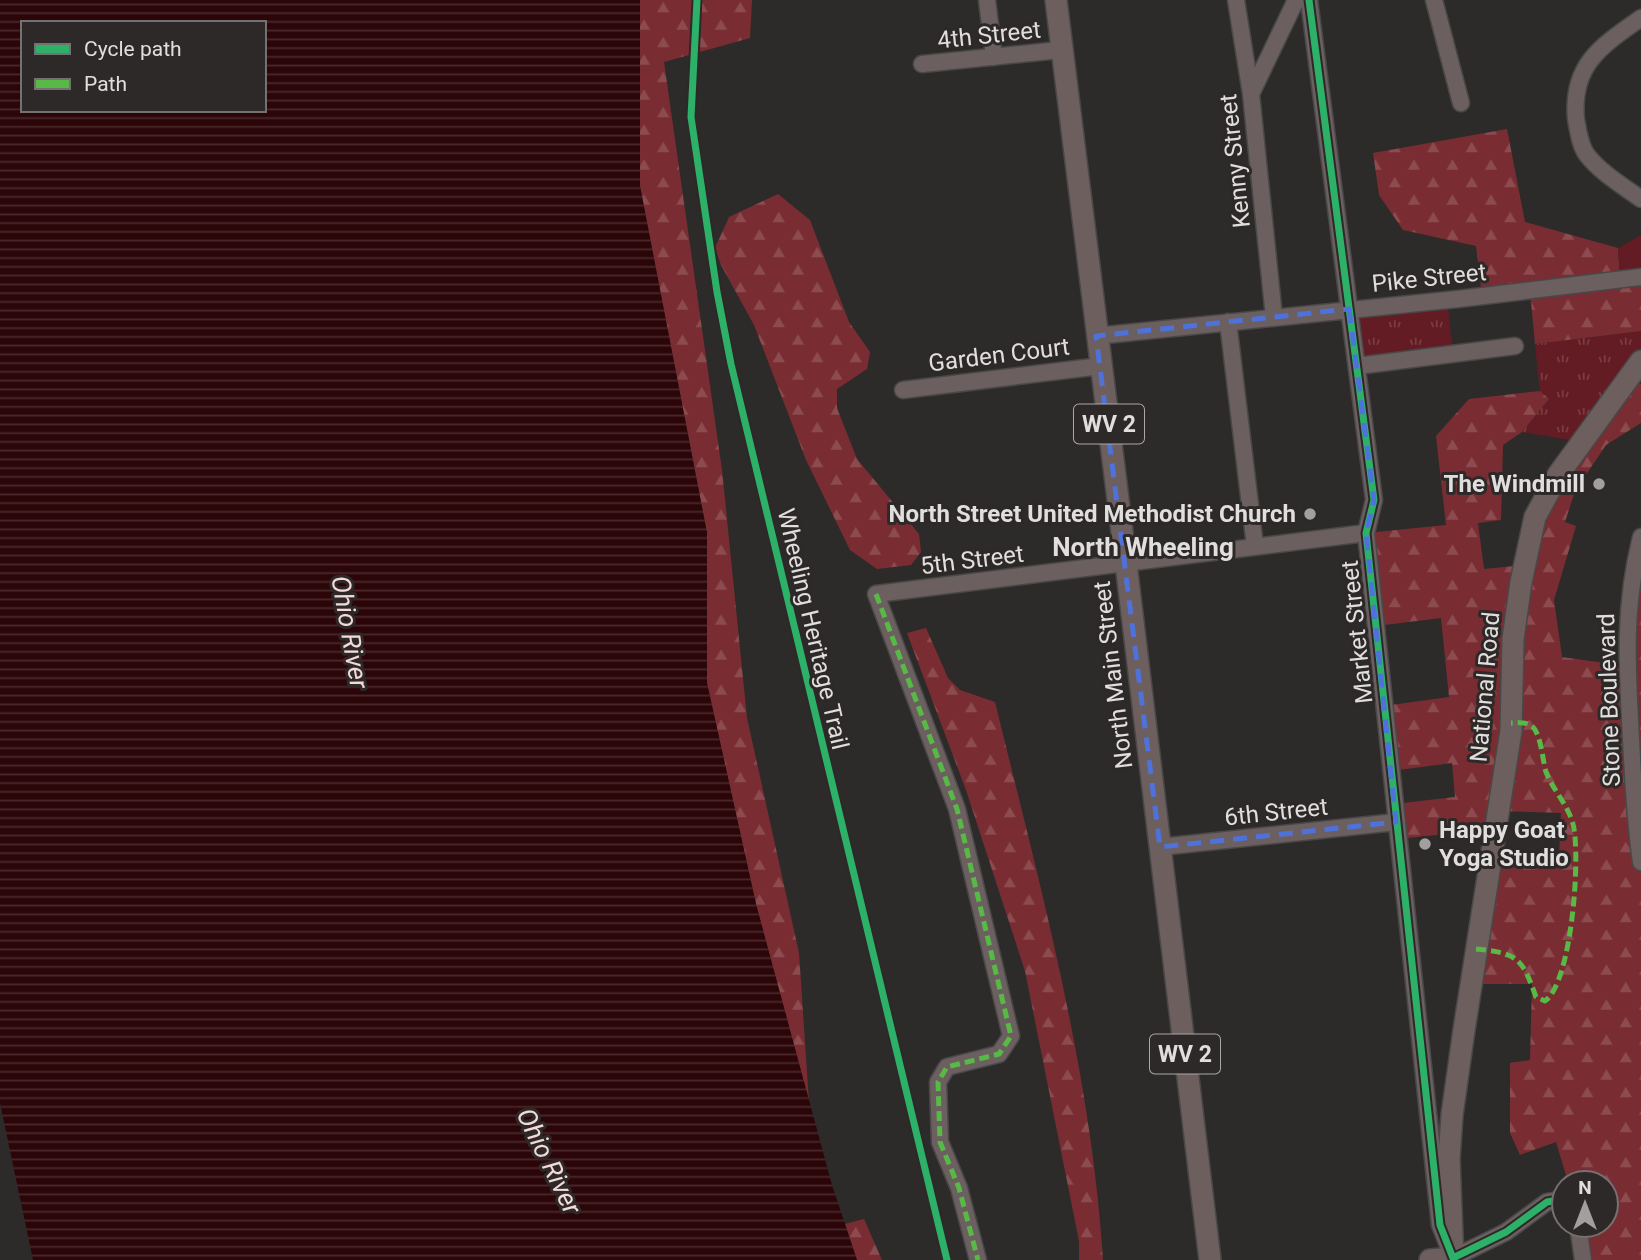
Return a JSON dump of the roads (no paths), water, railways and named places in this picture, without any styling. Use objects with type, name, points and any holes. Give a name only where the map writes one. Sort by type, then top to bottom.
[{"type":"main road","name":"North Main Street","points":[[1056,0],[1060,51],[1126,564],[1209,1260]]},
{"type":"main road","name":"National Road","points":[[1453,1259],[1449,1159],[1452,1115],[1511,731],[1513,639],[1523,574],[1535,517],[1546,495],[1641,361]]},
{"type":"main road","points":[[1430,1260],[1453,1259]]},
{"type":"street","points":[[987,0],[994,57]]},
{"type":"street","name":"Kenny Street","points":[[1236,0],[1251,93],[1273,317]]},
{"type":"street","points":[[1251,93],[1296,0]]},
{"type":"street","name":"Market Street","points":[[1309,0],[1374,500],[1366,533],[1440,1225],[1453,1259]]},
{"type":"street","points":[[1434,0],[1461,103]]},
{"type":"street","points":[[1641,18],[1606,43],[1582,70],[1575,101],[1577,128],[1586,153],[1609,176],[1641,200]]},
{"type":"street","name":"4th Street","points":[[922,65],[1060,51]]},
{"type":"street","name":"Pike Street","points":[[1096,336],[1641,277]]},
{"type":"street","points":[[1228,322],[1255,546]]},
{"type":"street","points":[[1357,366],[1515,346]]},
{"type":"street","name":"Garden Court","points":[[903,390],[1101,366]]},
{"type":"street","name":"5th Street","points":[[978,1260],[959,1188],[940,1142],[938,1082],[947,1067],[999,1054],[1011,1037],[957,809],[876,594],[1366,533]]},
{"type":"street","name":"Stone Boulevard","points":[[1641,537],[1626,621],[1626,659],[1641,857]]},
{"type":"street","name":"6th Street","points":[[1160,847],[1396,821]]},
{"type":"street","points":[[1453,1259],[1506,1232],[1550,1201]]},
{"type":"street","points":[[1579,1239],[1583,1260]]},
{"type":"water","name":"Ohio River","points":[[0,0],[640,0],[640,186],[707,533],[707,683],[756,904],[832,1185],[857,1260],[33,1260],[0,1103]]},
{"type":"place","name":"The Windmill","points":[[1599,484]]},
{"type":"place","name":"North Street United Methodist Church","points":[[1310,514]]},
{"type":"place","name":"Happy Goat Yoga Studio","points":[[1425,844]]},
{"type":"district","name":"North Wheeling","points":[[1143,547]]}]
